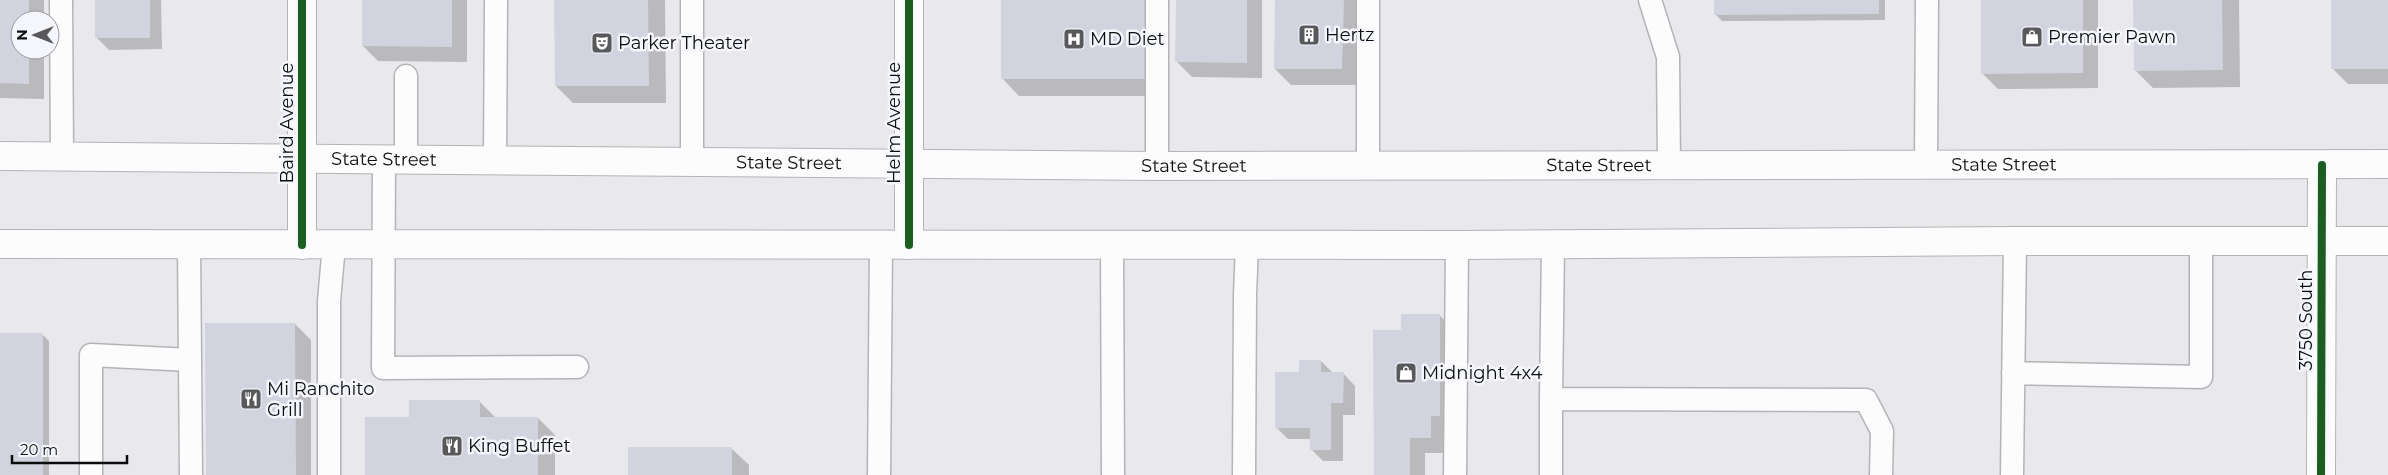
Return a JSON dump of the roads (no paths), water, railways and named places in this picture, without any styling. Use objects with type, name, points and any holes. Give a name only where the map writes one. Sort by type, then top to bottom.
[{"type":"main road","name":"Baird Avenue","points":[[302,0],[302,245]]},
{"type":"main road","name":"Helm Avenue","points":[[908,0],[908,245]]},
{"type":"main road","name":"State Street","points":[[0,156],[692,160],[1157,166],[2388,164]]},
{"type":"main road","name":"3750 South","points":[[2321,475],[2322,165]]},
{"type":"main road","points":[[0,244],[382,246],[880,244],[1457,245],[2015,241],[2388,241]]},
{"type":"lane","points":[[61,0],[62,156]]},
{"type":"lane","points":[[495,159],[496,0]]},
{"type":"lane","points":[[692,0],[692,160]]},
{"type":"lane","points":[[1157,0],[1157,166]]},
{"type":"lane","points":[[1368,0],[1368,165]]},
{"type":"lane","points":[[1650,0],[1668,57],[1669,165]]},
{"type":"lane","points":[[1926,165],[1927,0]]},
{"type":"lane","points":[[406,76],[382,246],[382,368],[577,367]]},
{"type":"lane","points":[[2012,475],[2015,241]]},
{"type":"lane","points":[[2013,373],[2201,376],[2201,241]]},
{"type":"lane","points":[[879,475],[880,244]]},
{"type":"lane","points":[[1112,244],[1113,475]]},
{"type":"lane","points":[[1551,475],[1553,244]]},
{"type":"lane","points":[[189,245],[191,475]]},
{"type":"lane","points":[[329,475],[329,301],[334,245]]},
{"type":"lane","points":[[1244,475],[1244,295],[1247,245]]},
{"type":"lane","points":[[1455,475],[1457,245]]},
{"type":"lane","points":[[91,475],[91,355],[190,360]]},
{"type":"lane","points":[[1551,399],[1866,400],[1882,431],[1881,475]]},
{"type":"place","name":"Hertz","points":[[1309,35]]},
{"type":"place","name":"Premier Pawn","points":[[2032,37]]},
{"type":"place","name":"MD Diet","points":[[1074,39]]},
{"type":"place","name":"Parker Theater","points":[[602,43]]},
{"type":"place","name":"Midnight 4x4","points":[[1406,373]]},
{"type":"place","name":"Mi Ranchito Grill","points":[[251,399]]},
{"type":"place","name":"King Buffet","points":[[452,446]]}]
